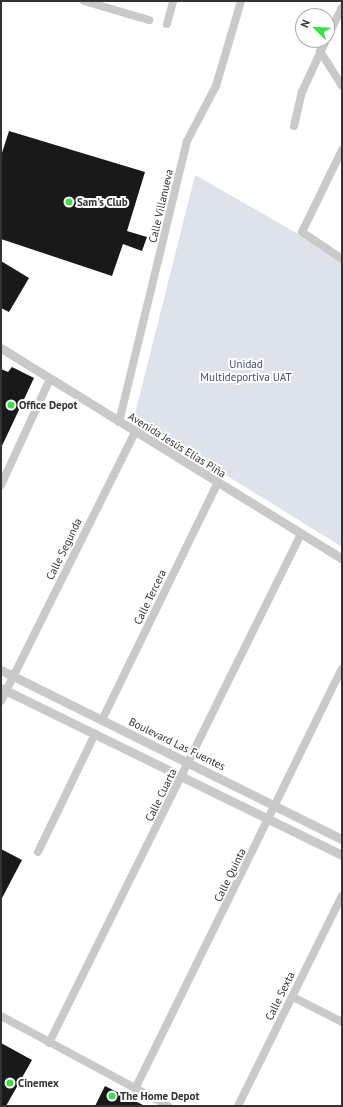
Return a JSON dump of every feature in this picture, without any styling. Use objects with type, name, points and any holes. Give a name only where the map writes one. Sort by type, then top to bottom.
[{"type":"street","points":[[84,1],[149,20]]},
{"type":"street","points":[[167,24],[173,1]]},
{"type":"street","name":"Calle Villanueva","points":[[119,422],[188,141],[216,86],[241,1]]},
{"type":"street","points":[[335,21],[342,7]]},
{"type":"street","points":[[294,126],[302,92],[322,48]]},
{"type":"street","points":[[320,51],[342,86]]},
{"type":"street","points":[[342,150],[302,228],[304,236],[342,259]]},
{"type":"street","name":"Avenida Jesús Elías Piña","points":[[1,348],[217,484],[342,559]]},
{"type":"street","points":[[1,485],[50,379]]},
{"type":"street","name":"Calle Segunda","points":[[1,701],[4,689],[13,677],[134,432]]},
{"type":"street","name":"Calle Tercera","points":[[102,720],[217,484]]},
{"type":"street","name":"Calle Cuarta","points":[[49,1043],[301,534]]},
{"type":"street","name":"Calle Quinta","points":[[135,1089],[269,820],[342,669]]},
{"type":"street","name":"Boulevard Las Fuentes","points":[[1,670],[342,839]]},
{"type":"street","points":[[4,689],[342,855]]},
{"type":"street","points":[[38,852],[95,734]]},
{"type":"street","name":"Calle Sexta","points":[[238,1106],[342,896]]},
{"type":"street","points":[[293,997],[342,1022]]},
{"type":"street","points":[[1,1016],[168,1106]]},
{"type":"green space","name":"Unidad Multideportiva UAT","points":[[195,175],[342,259],[342,547],[134,418]]},
{"type":"building","name":"Sam's Club","points":[[9,131],[145,172],[127,231],[147,237],[142,251],[123,244],[112,276],[1,239],[1,156]]},
{"type":"building","points":[[1,261],[29,278],[9,312],[1,308]]},
{"type":"building","name":"Office Depot","points":[[12,367],[34,378],[1,448],[1,369],[8,372]]},
{"type":"building","points":[[1,849],[22,860],[1,900]]},
{"type":"building","name":"Cinemex","points":[[1,1043],[32,1060],[6,1106],[1,1106]]},
{"type":"building","name":"The Home Depot","points":[[105,1086],[145,1106],[95,1106]]},
{"type":"place","name":"Sam's Club","points":[[69,202]]},
{"type":"place","name":"Office Depot","points":[[11,405]]},
{"type":"place","name":"Cinemex","points":[[10,1083]]},
{"type":"place","name":"The Home Depot","points":[[112,1096]]}]
